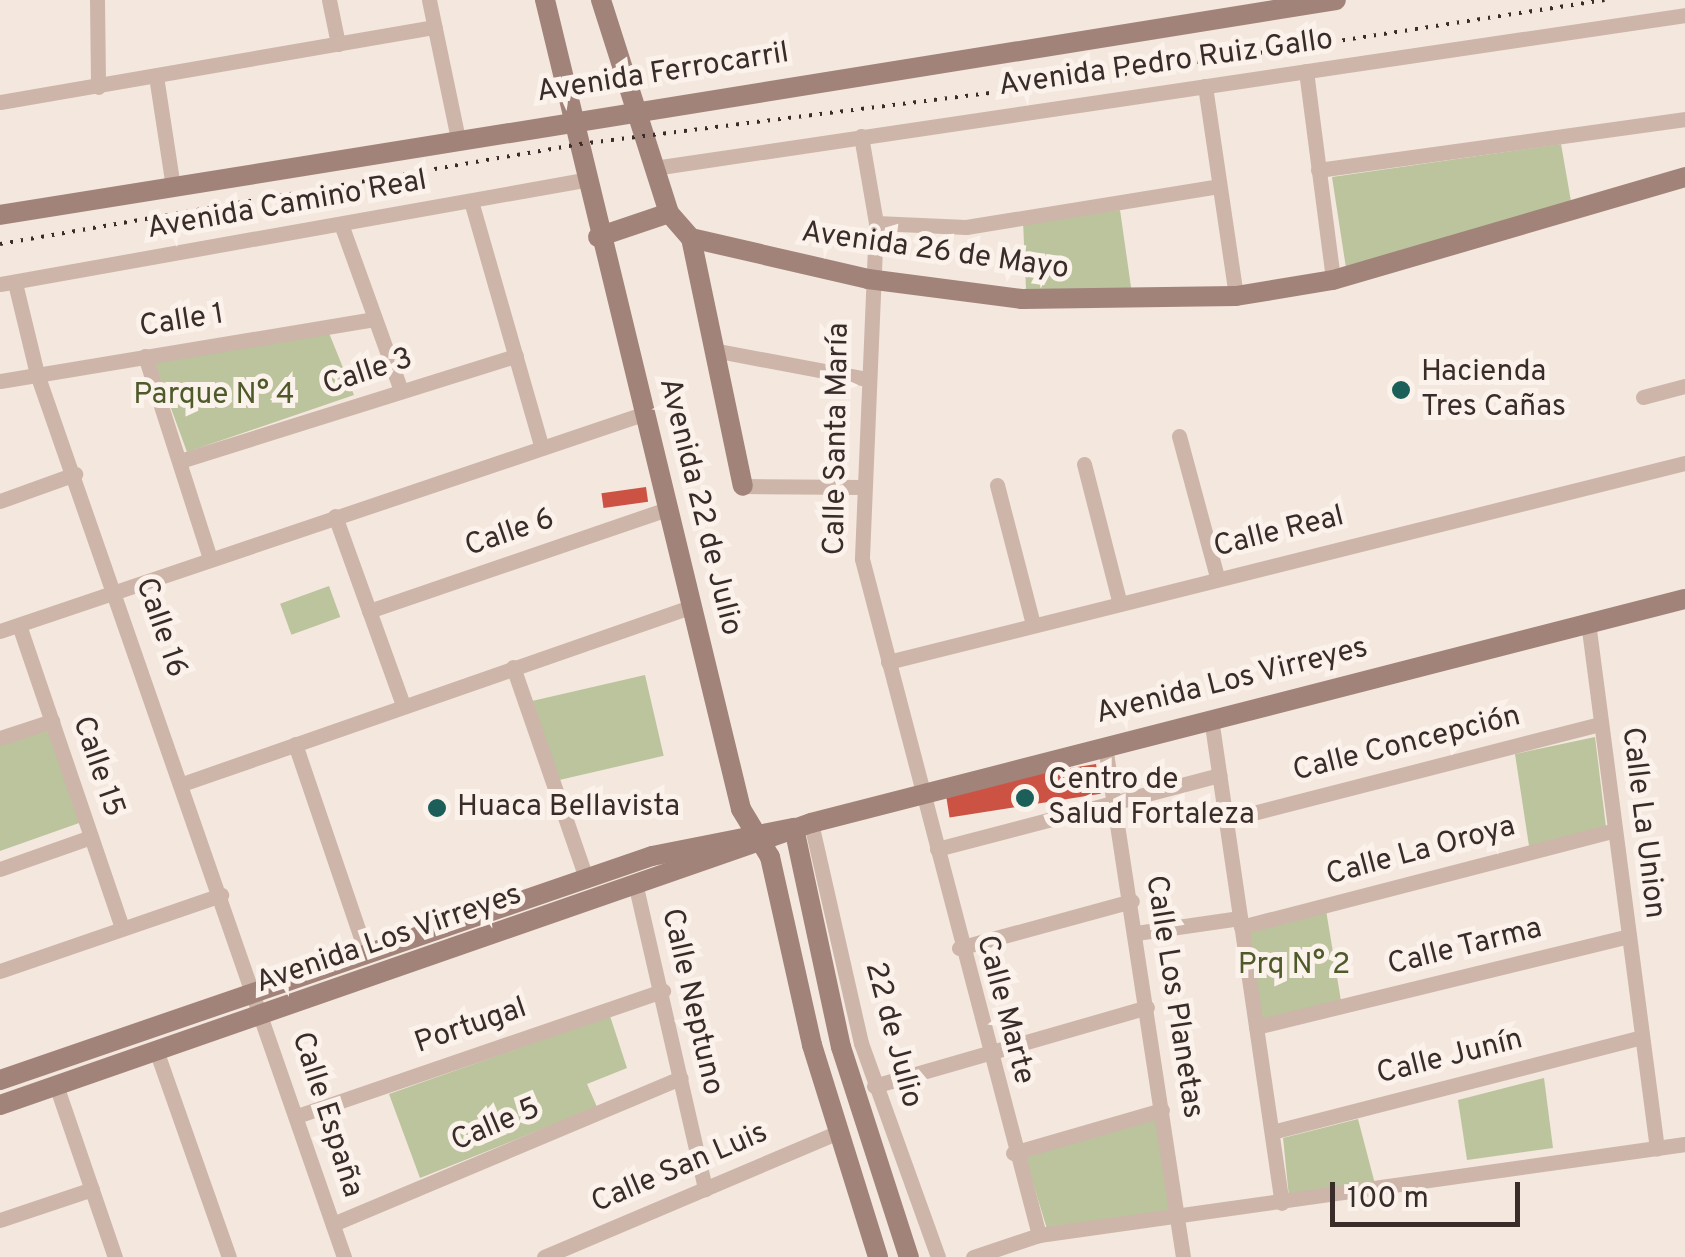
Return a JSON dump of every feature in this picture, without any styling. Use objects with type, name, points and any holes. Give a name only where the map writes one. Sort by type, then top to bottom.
[{"type":"street","points":[[96,0],[98,86]]},
{"type":"street","points":[[329,0],[338,44]]},
{"type":"street","points":[[429,0],[458,139]]},
{"type":"street","name":"Avenida 22 de Julio","points":[[545,0],[575,118],[584,180],[692,606],[838,1132],[878,1257]]},
{"type":"street","points":[[601,0],[670,213],[691,238],[743,486],[864,487]]},
{"type":"street","name":"Avenida Ferrocarril","points":[[0,215],[634,108],[1336,0]]},
{"type":"street","name":"Avenida Pedro Ruiz Gallo","points":[[654,168],[1685,16]]},
{"type":"street","points":[[0,102],[434,28]]},
{"type":"street","points":[[1306,72],[1333,280]]},
{"type":"street","points":[[156,76],[173,186]]},
{"type":"street","points":[[1205,86],[1236,296]]},
{"type":"street","points":[[1318,170],[1685,119]]},
{"type":"street","name":"Calle Santa María","points":[[861,136],[876,223],[868,279],[862,559],[925,796]]},
{"type":"street","name":"Avenida 26 de Mayo","points":[[691,238],[868,279],[1022,299],[1236,296],[1333,280],[1685,178]]},
{"type":"street","name":"Avenida Camino Real","points":[[8,284],[584,180]]},
{"type":"street","points":[[876,223],[966,227],[1219,186]]},
{"type":"street","points":[[471,201],[541,445]]},
{"type":"street","points":[[598,237],[670,213]]},
{"type":"street","points":[[341,224],[401,391]]},
{"type":"street","name":"Calle 16","points":[[8,284],[256,990]]},
{"type":"street","name":"Calle 1","points":[[0,381],[373,320]]},
{"type":"street","points":[[712,350],[866,379]]},
{"type":"street","points":[[145,356],[210,559]]},
{"type":"street","name":"Calle 3","points":[[180,461],[516,356]]},
{"type":"street","points":[[1642,396],[1685,386]]},
{"type":"street","points":[[0,632],[541,445],[646,413]]},
{"type":"street","points":[[1179,436],[1217,577]]},
{"type":"street","name":"Calle Real","points":[[888,662],[1032,620],[1685,463]]},
{"type":"street","points":[[1084,464],[1120,600]]},
{"type":"street","points":[[0,501],[75,474]]},
{"type":"street","points":[[997,486],[1032,620]]},
{"type":"street","name":"Calle 6","points":[[369,611],[669,508]]},
{"type":"street","points":[[335,516],[403,705]]},
{"type":"street","name":"Avenida Los Virreyes","points":[[0,1080],[586,878],[925,796],[1211,718],[1685,599]]},
{"type":"street","points":[[185,782],[692,606]]},
{"type":"street","name":"Calle La Union","points":[[1588,622],[1657,1149]]},
{"type":"street","name":"Calle 15","points":[[20,625],[122,928]]},
{"type":"street","points":[[513,667],[586,878]]},
{"type":"street","points":[[1211,718],[1282,1203]]},
{"type":"street","points":[[0,738],[52,720]]},
{"type":"street","name":"Calle Concepción","points":[[1226,820],[1601,724]]},
{"type":"street","points":[[295,744],[366,953]]},
{"type":"street","name":"Calle Los Planetas","points":[[1105,746],[1132,901],[1184,1257]]},
{"type":"street","points":[[938,849],[1219,774]]},
{"type":"street","name":"Calle Marte","points":[[925,796],[959,948],[1039,1236]]},
{"type":"street","points":[[803,825],[840,1047],[909,1257]]},
{"type":"street","name":"22 de Julio","points":[[803,825],[874,1086],[938,1257]]},
{"type":"street","name":"Calle La Oroya","points":[[1136,933],[1241,922],[1615,830]]},
{"type":"street","points":[[0,869],[91,837]]},
{"type":"street","name":"Avenida Los Virreyes","points":[[0,1105],[636,887],[756,837]]},
{"type":"street","name":"Calle Neptuno","points":[[636,887],[663,991],[704,1189]]},
{"type":"street","points":[[0,971],[220,895]]},
{"type":"street","points":[[959,948],[1132,901]]},
{"type":"street","name":"Calle Tarma","points":[[1256,1027],[1629,936]]},
{"type":"street","name":"Calle España","points":[[256,990],[344,1257]]},
{"type":"street","name":"Portugal","points":[[297,1116],[663,991]]},
{"type":"street","points":[[874,1086],[1147,1008]]},
{"type":"street","name":"Calle Junín","points":[[1272,1132],[1642,1037]]},
{"type":"street","points":[[156,1050],[229,1257]]},
{"type":"street","name":"Calle 5","points":[[333,1224],[681,1078]]},
{"type":"street","points":[[56,1084],[115,1257]]},
{"type":"street","points":[[1013,1153],[1162,1110]]},
{"type":"street","name":"Calle San Luis","points":[[544,1257],[838,1132]]},
{"type":"street","points":[[973,1257],[1039,1236],[1685,1144]]},
{"type":"street","points":[[0,1220],[92,1189]]},
{"type":"green space","points":[[1561,144],[1572,207],[1346,268],[1332,177]]},
{"type":"green space","points":[[1120,210],[1132,294],[1026,289],[1023,221]]},
{"type":"green space","name":"Parque N° 4","points":[[329,333],[354,395],[187,452],[154,362]]},
{"type":"green space","points":[[329,586],[340,617],[291,635],[280,604]]},
{"type":"green space","points":[[645,675],[664,756],[551,782],[532,701]]},
{"type":"green space","points":[[46,726],[82,822],[0,851],[0,743]]},
{"type":"green space","points":[[1595,737],[1606,827],[1529,846],[1515,754]]},
{"type":"green space","name":"Prq N° 2","points":[[1326,910],[1341,1001],[1262,1021],[1248,930]]},
{"type":"green space","points":[[610,1016],[627,1068],[587,1084],[597,1107],[420,1178],[389,1094]]},
{"type":"green space","points":[[1544,1078],[1553,1148],[1467,1160],[1458,1100]]},
{"type":"green space","points":[[1156,1119],[1170,1215],[1047,1229],[1025,1157]]},
{"type":"green space","points":[[1358,1119],[1375,1184],[1289,1197],[1283,1138]]},
{"type":"building","points":[[646,487],[648,502],[604,508],[601,493]]},
{"type":"building","name":"Centro de Salud Fortaleza","points":[[1096,764],[1101,794],[950,818],[945,788]]},
{"type":"railway","points":[[0,244],[580,144],[1052,85],[1604,0]]},
{"type":"place","name":"Hacienda Tres Cañas","points":[[1401,390]]},
{"type":"place","name":"Centro de Salud Fortaleza","points":[[1025,798]]},
{"type":"place","name":"Huaca Bellavista","points":[[437,808]]}]
